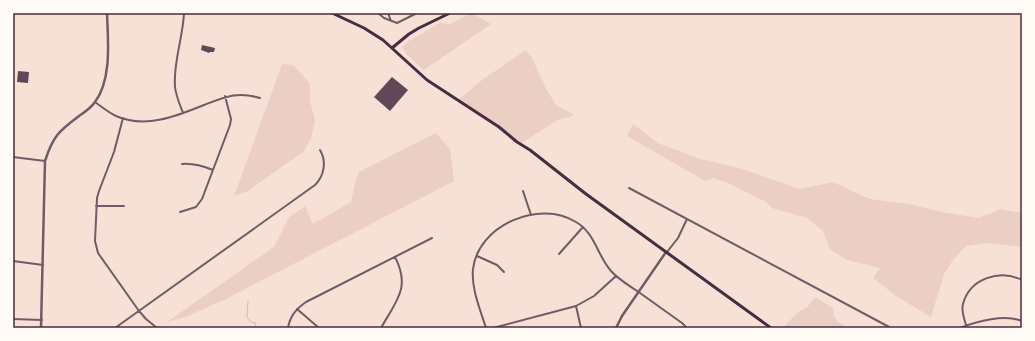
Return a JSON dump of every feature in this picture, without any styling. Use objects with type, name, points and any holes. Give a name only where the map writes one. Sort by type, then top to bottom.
[{"type":"main road","points":[[332,13],[364,28],[383,40],[427,80],[499,127],[586,194],[771,328]]},
{"type":"main road","points":[[392,48],[409,34],[450,13]]},
{"type":"street","points":[[41,328],[45,161],[49,147],[59,132],[95,102],[103,88],[107,76],[107,13]]},
{"type":"street","points":[[183,113],[176,95],[175,80],[177,60],[184,28],[184,13]]},
{"type":"street","points":[[378,13],[384,18],[397,23],[417,13]]},
{"type":"street","points":[[388,13],[391,21]]},
{"type":"street","points":[[95,102],[107,111],[123,118],[131,120],[160,120],[183,113],[225,96],[244,94],[260,98]]},
{"type":"street","points":[[180,212],[192,209],[200,204],[214,170],[231,119],[225,96]]},
{"type":"street","points":[[123,118],[114,152],[99,191],[96,206],[95,241],[98,253],[146,319],[157,328]]},
{"type":"street","points":[[115,328],[315,185],[319,181],[324,171],[324,160],[320,150]]},
{"type":"street","points":[[13,156],[45,161]]},
{"type":"street","points":[[182,164],[197,164],[214,170]]},
{"type":"street","points":[[629,188],[891,328]]},
{"type":"street","points":[[523,191],[531,215]]},
{"type":"street","points":[[96,206],[124,206]]},
{"type":"street","points":[[486,328],[473,281],[473,268],[477,256],[485,240],[495,231],[509,223],[541,213],[557,214],[569,218],[583,227],[592,237],[605,263],[616,276],[687,328]]},
{"type":"street","points":[[616,328],[622,316],[666,252],[678,238],[687,219]]},
{"type":"street","points":[[559,254],[583,227]]},
{"type":"street","points":[[288,328],[291,317],[297,309],[306,302],[432,238]]},
{"type":"street","points":[[477,256],[497,265],[504,272]]},
{"type":"street","points":[[381,328],[400,295],[402,285],[402,275],[395,257]]},
{"type":"street","points":[[13,262],[43,265]]},
{"type":"street","points":[[966,325],[962,311],[963,304],[966,297],[975,285],[986,278],[1000,275],[1012,276],[1022,280]]},
{"type":"street","points":[[493,328],[576,306],[594,296],[616,276]]},
{"type":"street","points":[[576,306],[581,328]]},
{"type":"street","points":[[297,309],[319,328]]},
{"type":"street","points":[[960,328],[966,325],[1003,318],[1012,318],[1022,321]]},
{"type":"street","points":[[13,319],[42,320]]},
{"type":"shaded area","points":[[471,13],[491,24],[424,70],[407,55],[402,47],[407,42],[440,23],[450,24]]},
{"type":"shaded area","points":[[526,50],[533,60],[546,89],[557,106],[575,115],[558,120],[520,144],[499,127],[458,100],[482,80]]},
{"type":"shaded area","points":[[282,64],[293,65],[310,83],[310,100],[315,121],[311,139],[303,152],[248,191],[234,196]]},
{"type":"shaded area","points":[[633,124],[658,143],[697,158],[739,168],[800,189],[833,182],[870,199],[910,204],[947,213],[979,218],[1001,209],[1022,213],[1022,247],[989,243],[966,246],[953,260],[944,274],[931,317],[896,296],[873,278],[880,268],[847,260],[830,249],[822,230],[807,218],[772,208],[766,202],[728,183],[713,178],[705,181],[627,136]]},
{"type":"shaded area","points":[[436,133],[450,149],[454,181],[222,301],[185,317],[167,322],[274,247],[289,217],[305,206],[313,224],[351,202],[359,172]]},
{"type":"shaded area","points":[[816,297],[834,309],[833,315],[838,322],[844,325],[843,328],[786,328],[784,326],[798,312],[807,307]]},
{"type":"building","points":[[202,45],[215,48],[214,52],[209,53],[201,50]]},
{"type":"building","points":[[18,71],[29,72],[28,83],[17,82]]},
{"type":"building","points":[[392,77],[408,90],[390,111],[374,97]]},
{"type":"waterway","points":[[248,301],[247,317],[251,322],[256,323],[255,328]]}]
